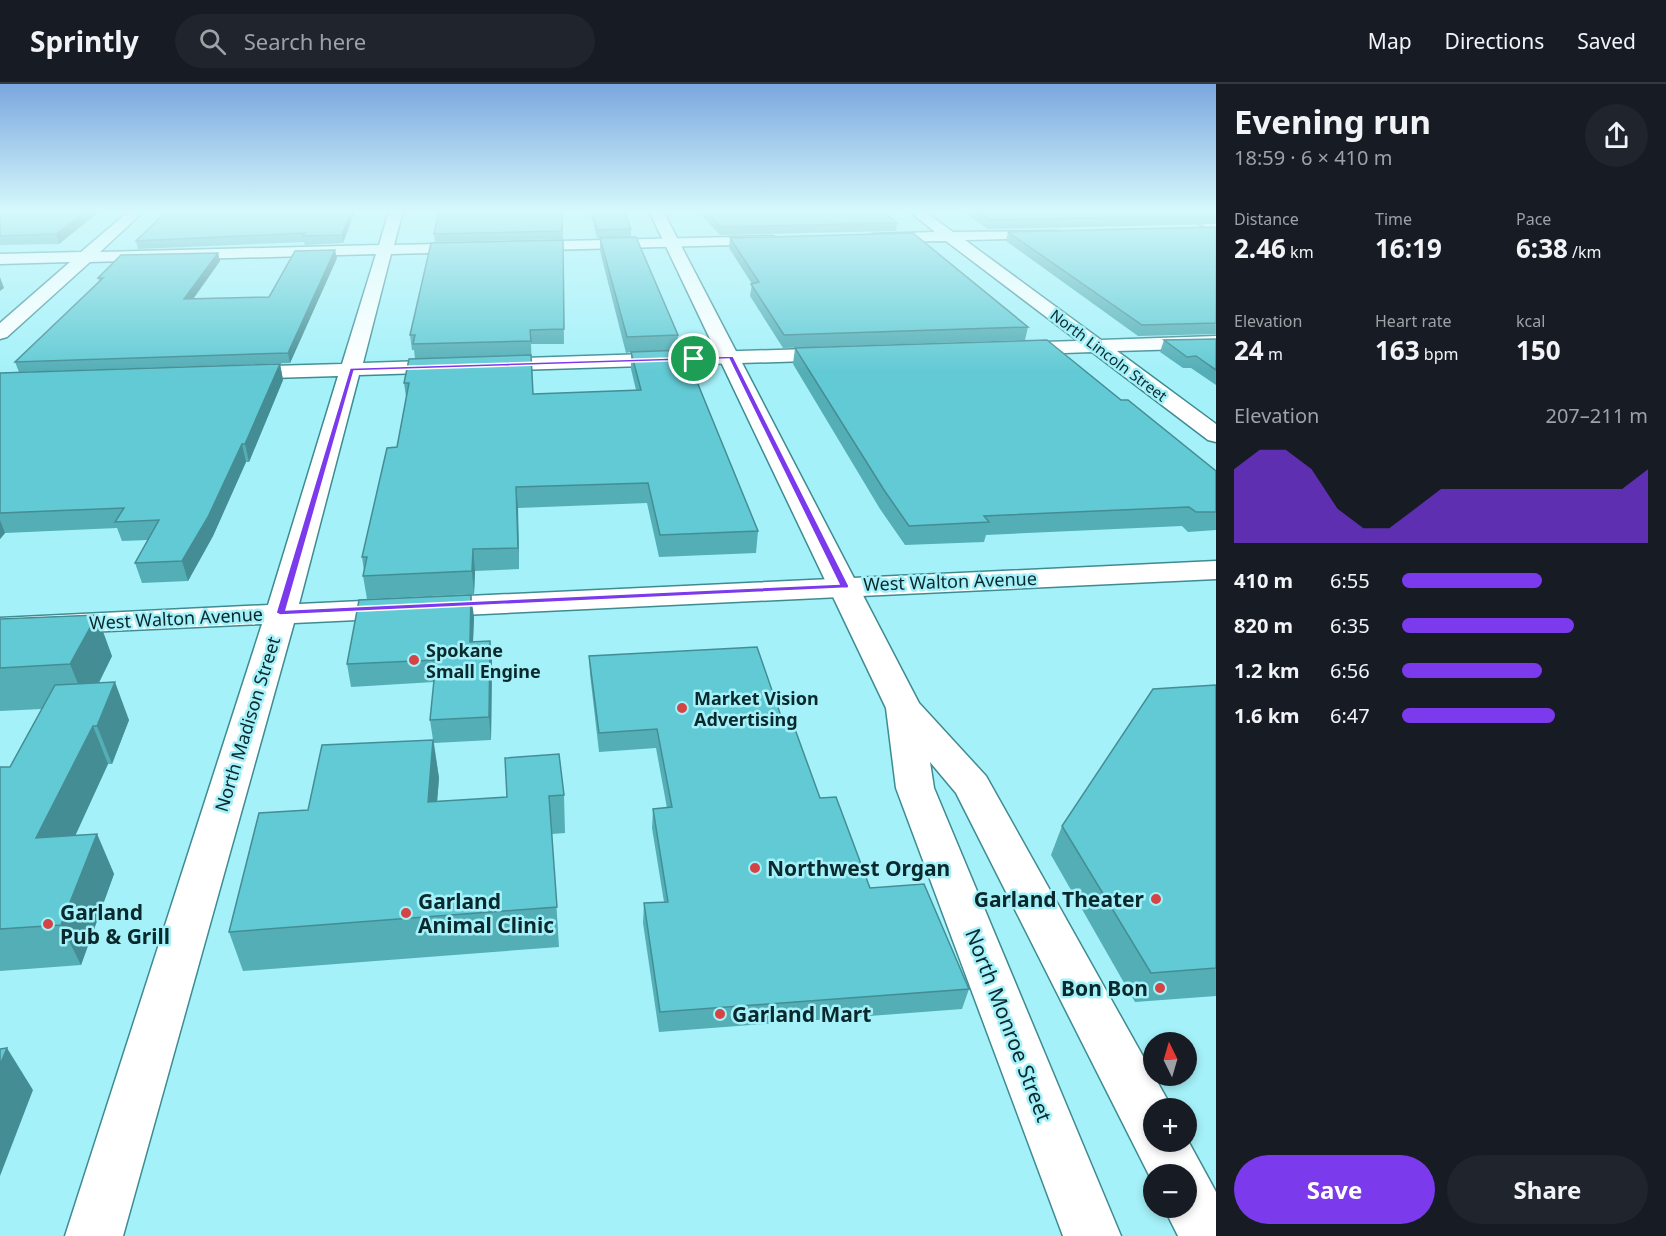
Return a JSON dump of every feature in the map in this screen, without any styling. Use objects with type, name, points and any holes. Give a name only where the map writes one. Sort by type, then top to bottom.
[{"type":"street","points":[[0,333],[76,265]]},
{"type":"street","name":"North Madison Street","points":[[94,1236],[352,370],[380,265]]},
{"type":"street","name":"North Monroe Street","points":[[684,265],[904,708],[972,786],[1143,1108]]},
{"type":"street","name":"North Lincoln Street","points":[[988,265],[1216,435]]},
{"type":"street","points":[[989,349],[1216,342]]},
{"type":"street","points":[[223,374],[860,354]]},
{"type":"street","name":"West Walton Avenue","points":[[0,627],[1216,570]]},
{"type":"street","name":"North Monroe Street","points":[[904,708],[915,788],[1092,1236]]},
{"type":"street","points":[[1197,1214],[1208,1236]]},
{"type":"building","points":[[111,265],[209,265],[184,299],[269,297],[287,265],[328,265],[288,353],[15,362],[103,278],[98,278]]},
{"type":"building","points":[[426,265],[563,265],[564,329],[530,330],[531,341],[413,344],[415,335],[410,335]]},
{"type":"building","points":[[607,265],[648,265],[678,335],[627,337]]},
{"type":"building","points":[[748,265],[952,265],[1028,327],[784,335],[751,284],[759,282]]},
{"type":"building","points":[[1055,265],[1216,265],[1216,323],[1142,325]]},
{"type":"building","points":[[1216,339],[1216,370],[1196,356],[1187,357],[1164,340]]},
{"type":"building","points":[[1047,340],[1121,400],[1128,400],[1216,471],[1216,512],[1196,512],[1189,507],[984,516],[989,522],[909,526],[795,348]]},
{"type":"building","points":[[684,350],[758,531],[660,535],[648,483],[516,487],[518,548],[473,549],[472,571],[363,576],[367,557],[362,557],[387,448],[397,447],[409,383],[404,383],[409,359],[531,355],[533,394],[641,390],[631,352]]},
{"type":"building","points":[[280,364],[245,444],[242,444],[208,517],[182,561],[135,563],[159,520],[115,522],[124,508],[0,513],[0,373]]},
{"type":"building","points":[[471,595],[470,642],[490,641],[489,717],[430,720],[436,660],[347,664],[359,600]]},
{"type":"building","points":[[97,615],[70,664],[0,668],[0,619]]},
{"type":"building","points":[[757,647],[783,722],[792,721],[820,798],[836,797],[870,888],[924,884],[969,989],[660,1012],[644,903],[668,902],[653,809],[672,807],[657,729],[599,733],[589,656]]},
{"type":"building","points":[[115,682],[97,726],[93,726],[36,838],[97,834],[61,925],[0,929],[0,767],[10,767],[55,685]]},
{"type":"building","points":[[1216,685],[1216,968],[1151,973],[1062,826],[1153,689]]},
{"type":"building","points":[[433,740],[428,802],[507,797],[505,758],[559,754],[564,795],[549,796],[557,907],[229,932],[259,813],[308,810],[322,745]]},
{"type":"building","points":[[7,1048],[0,1065],[0,1049]]},
{"type":"place","name":"Spokane Small Engine","points":[[414,660]]},
{"type":"place","name":"Market Vision Advertising","points":[[682,708]]},
{"type":"place","name":"Northwest Organ","points":[[755,868]]},
{"type":"place","name":"Garland Theater","points":[[1156,899]]},
{"type":"place","name":"Garland Animal Clinic","points":[[406,913]]},
{"type":"place","name":"Garland Pub & Grill","points":[[48,924]]},
{"type":"place","name":"Bon Bon","points":[[1160,988]]},
{"type":"place","name":"Garland Mart","points":[[720,1014]]},
{"type":"route","points":[[731,358],[845,586],[280,613],[352,370],[694,359],[731,358]]}]
